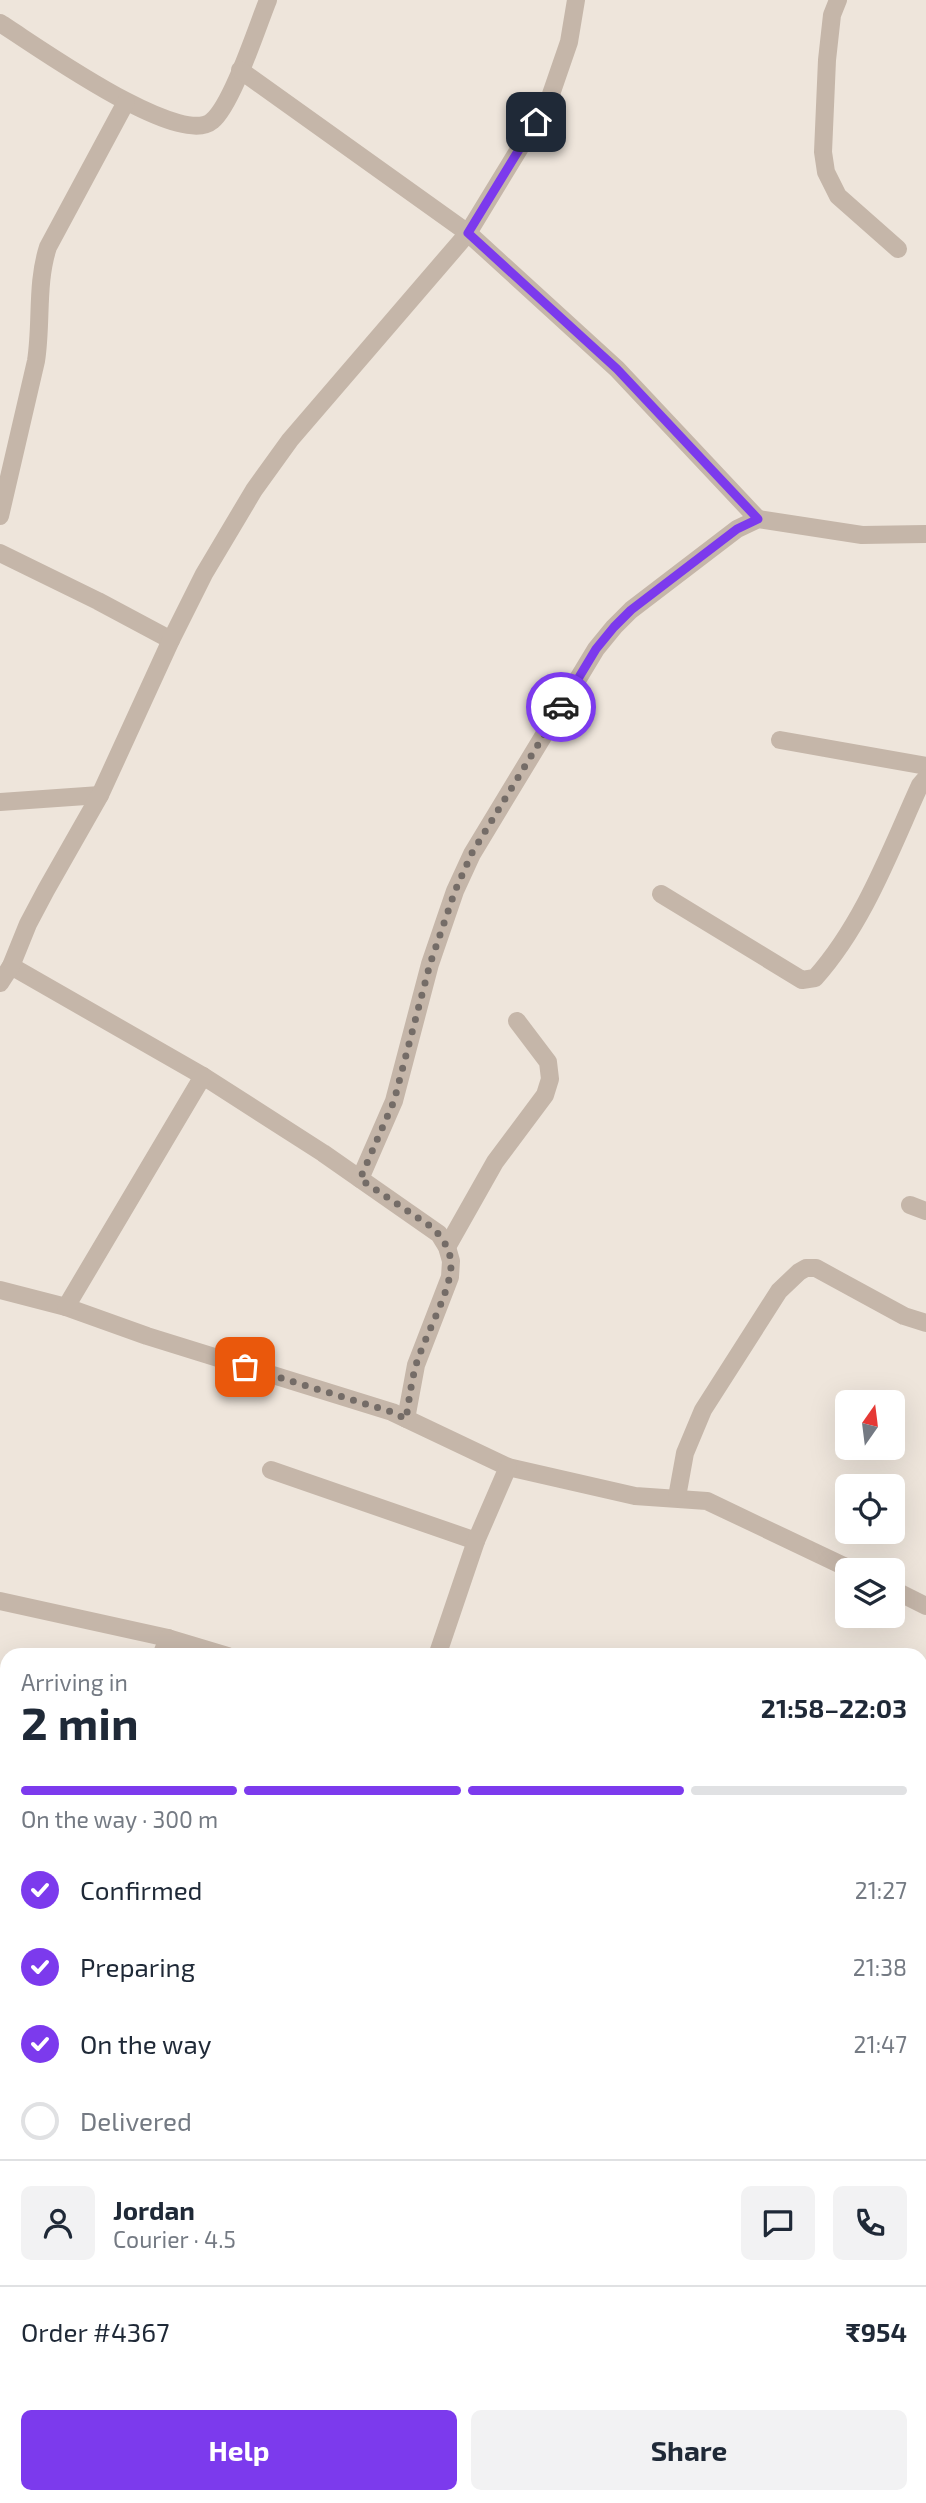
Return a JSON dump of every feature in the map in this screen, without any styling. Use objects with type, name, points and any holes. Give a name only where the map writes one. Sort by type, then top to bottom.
[{"type":"street","points":[[3,31],[126,102],[177,124],[201,127],[217,116],[240,71],[268,0]]},
{"type":"street","points":[[0,983],[11,966],[34,913],[100,795],[204,575],[254,490],[290,439],[468,233],[549,100],[569,42],[576,0]]},
{"type":"street","points":[[838,0],[832,15],[827,61],[823,152],[827,172],[838,195],[898,249]]},
{"type":"street","points":[[240,71],[468,233],[617,369],[758,519]]},
{"type":"street","points":[[0,516],[36,361],[40,337],[42,267],[48,247],[126,102]]},
{"type":"street","points":[[360,1179],[394,1101],[440,931],[455,891],[478,842],[596,649],[614,627],[631,610],[737,529],[758,519],[862,535],[926,534]]},
{"type":"street","points":[[0,553],[171,640]]},
{"type":"street","points":[[779,740],[926,766]]},
{"type":"street","points":[[661,894],[802,979],[815,978],[829,962],[865,905],[920,785],[926,778]]},
{"type":"street","points":[[0,802],[100,795]]},
{"type":"street","points":[[11,966],[202,1076],[439,1234],[451,1261],[450,1277],[416,1365],[406,1419]]},
{"type":"street","points":[[447,1247],[495,1162],[545,1096],[550,1079],[548,1062],[517,1021]]},
{"type":"street","points":[[66,1307],[202,1076]]},
{"type":"street","points":[[677,1497],[685,1453],[704,1410],[779,1291],[799,1272],[806,1268],[816,1268],[904,1315],[926,1323]]},
{"type":"street","points":[[0,1290],[66,1307],[147,1336],[392,1412],[508,1467],[635,1496],[707,1501],[835,1562]]},
{"type":"street","points":[[440,1648],[476,1541],[508,1467]]},
{"type":"street","points":[[271,1470],[476,1541]]},
{"type":"street","points":[[905,1596],[926,1606]]},
{"type":"street","points":[[0,1601],[168,1638],[201,1648]]},
{"type":"street","points":[[164,1648],[168,1638]]},
{"type":"way so far","points":[[245,1367],[392,1412],[406,1419],[416,1365],[450,1277],[451,1261],[439,1234],[360,1179],[394,1101],[430,964],[455,891],[472,853],[561,707]]},
{"type":"route","points":[[536,122],[468,233],[617,369],[758,519],[737,529],[631,610],[596,649],[561,707]]}]
